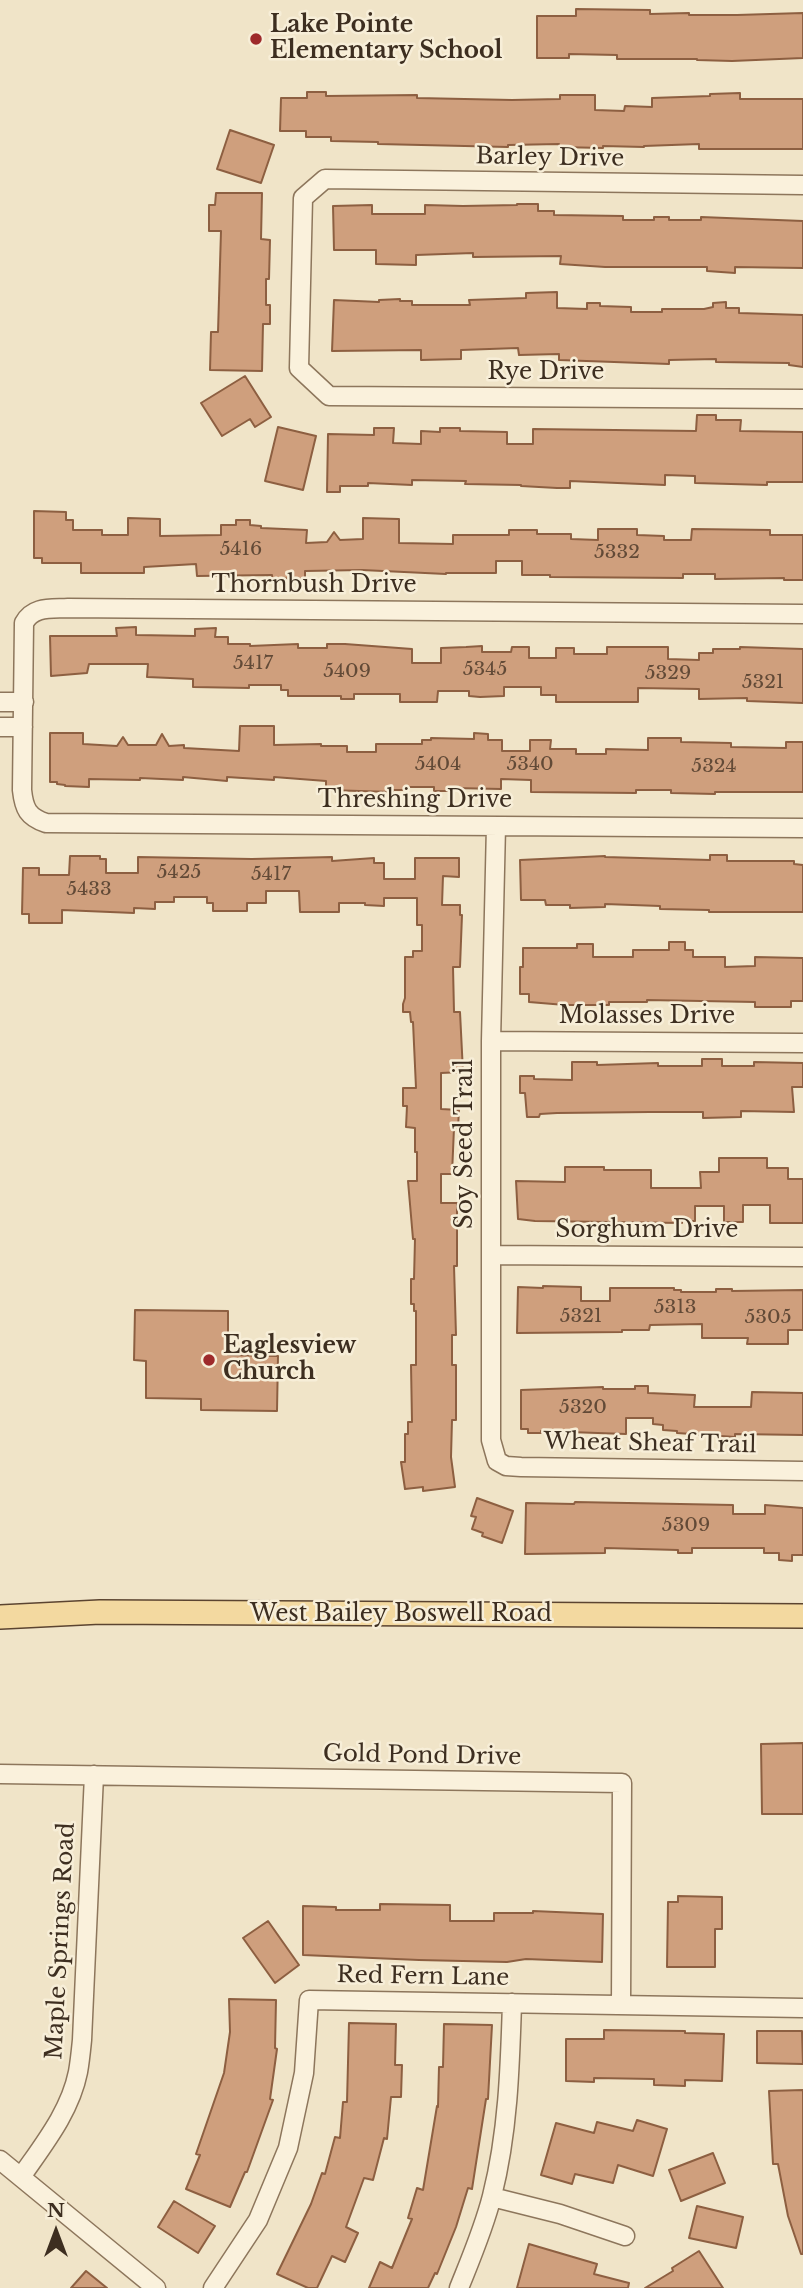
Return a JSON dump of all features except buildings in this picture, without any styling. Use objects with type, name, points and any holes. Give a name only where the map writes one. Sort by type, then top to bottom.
[{"type":"main road","name":"West Bailey Boswell Road","points":[[0,1617],[100,1612],[803,1616]]},
{"type":"street","name":"Barley Drive","points":[[299,368],[303,198],[325,180],[803,185]]},
{"type":"street","name":"Rye Drive","points":[[299,368],[329,396],[803,399]]},
{"type":"street","name":"Thornbush Drive","points":[[29,814],[22,790],[24,623],[27,616],[36,611],[803,614]]},
{"type":"street","points":[[0,702],[24,702]]},
{"type":"street","points":[[0,727],[23,727]]},
{"type":"street","name":"Threshing Drive","points":[[29,814],[46,823],[803,828]]},
{"type":"street","name":"Soy Seed Trail","points":[[496,826],[491,1041],[491,1440],[497,1461]]},
{"type":"street","name":"Molasses Drive","points":[[491,1041],[803,1042]]},
{"type":"street","name":"Sorghum Drive","points":[[491,1255],[803,1257]]},
{"type":"street","name":"Wheat Sheaf Trail","points":[[497,1461],[506,1466],[521,1467],[803,1471]]},
{"type":"street","name":"Gold Pond Drive","points":[[0,1774],[622,1783],[621,2005]]},
{"type":"street","name":"Maple Springs Road","points":[[21,2177],[67,2105],[78,2074],[82,2039],[94,1775]]},
{"type":"street","name":"Red Fern Lane","points":[[213,2288],[258,2220],[288,2148],[304,2073],[309,2000],[803,2008]]},
{"type":"street","points":[[459,2288],[492,2197],[502,2147],[510,2081],[512,2003]]},
{"type":"street","points":[[0,2160],[156,2288]]},
{"type":"street","points":[[492,2197],[560,2214],[625,2236]]},
{"type":"place","name":"Lake Pointe Elementary School","points":[[256,39]]},
{"type":"place","name":"Eaglesview Church","points":[[209,1360]]}]
